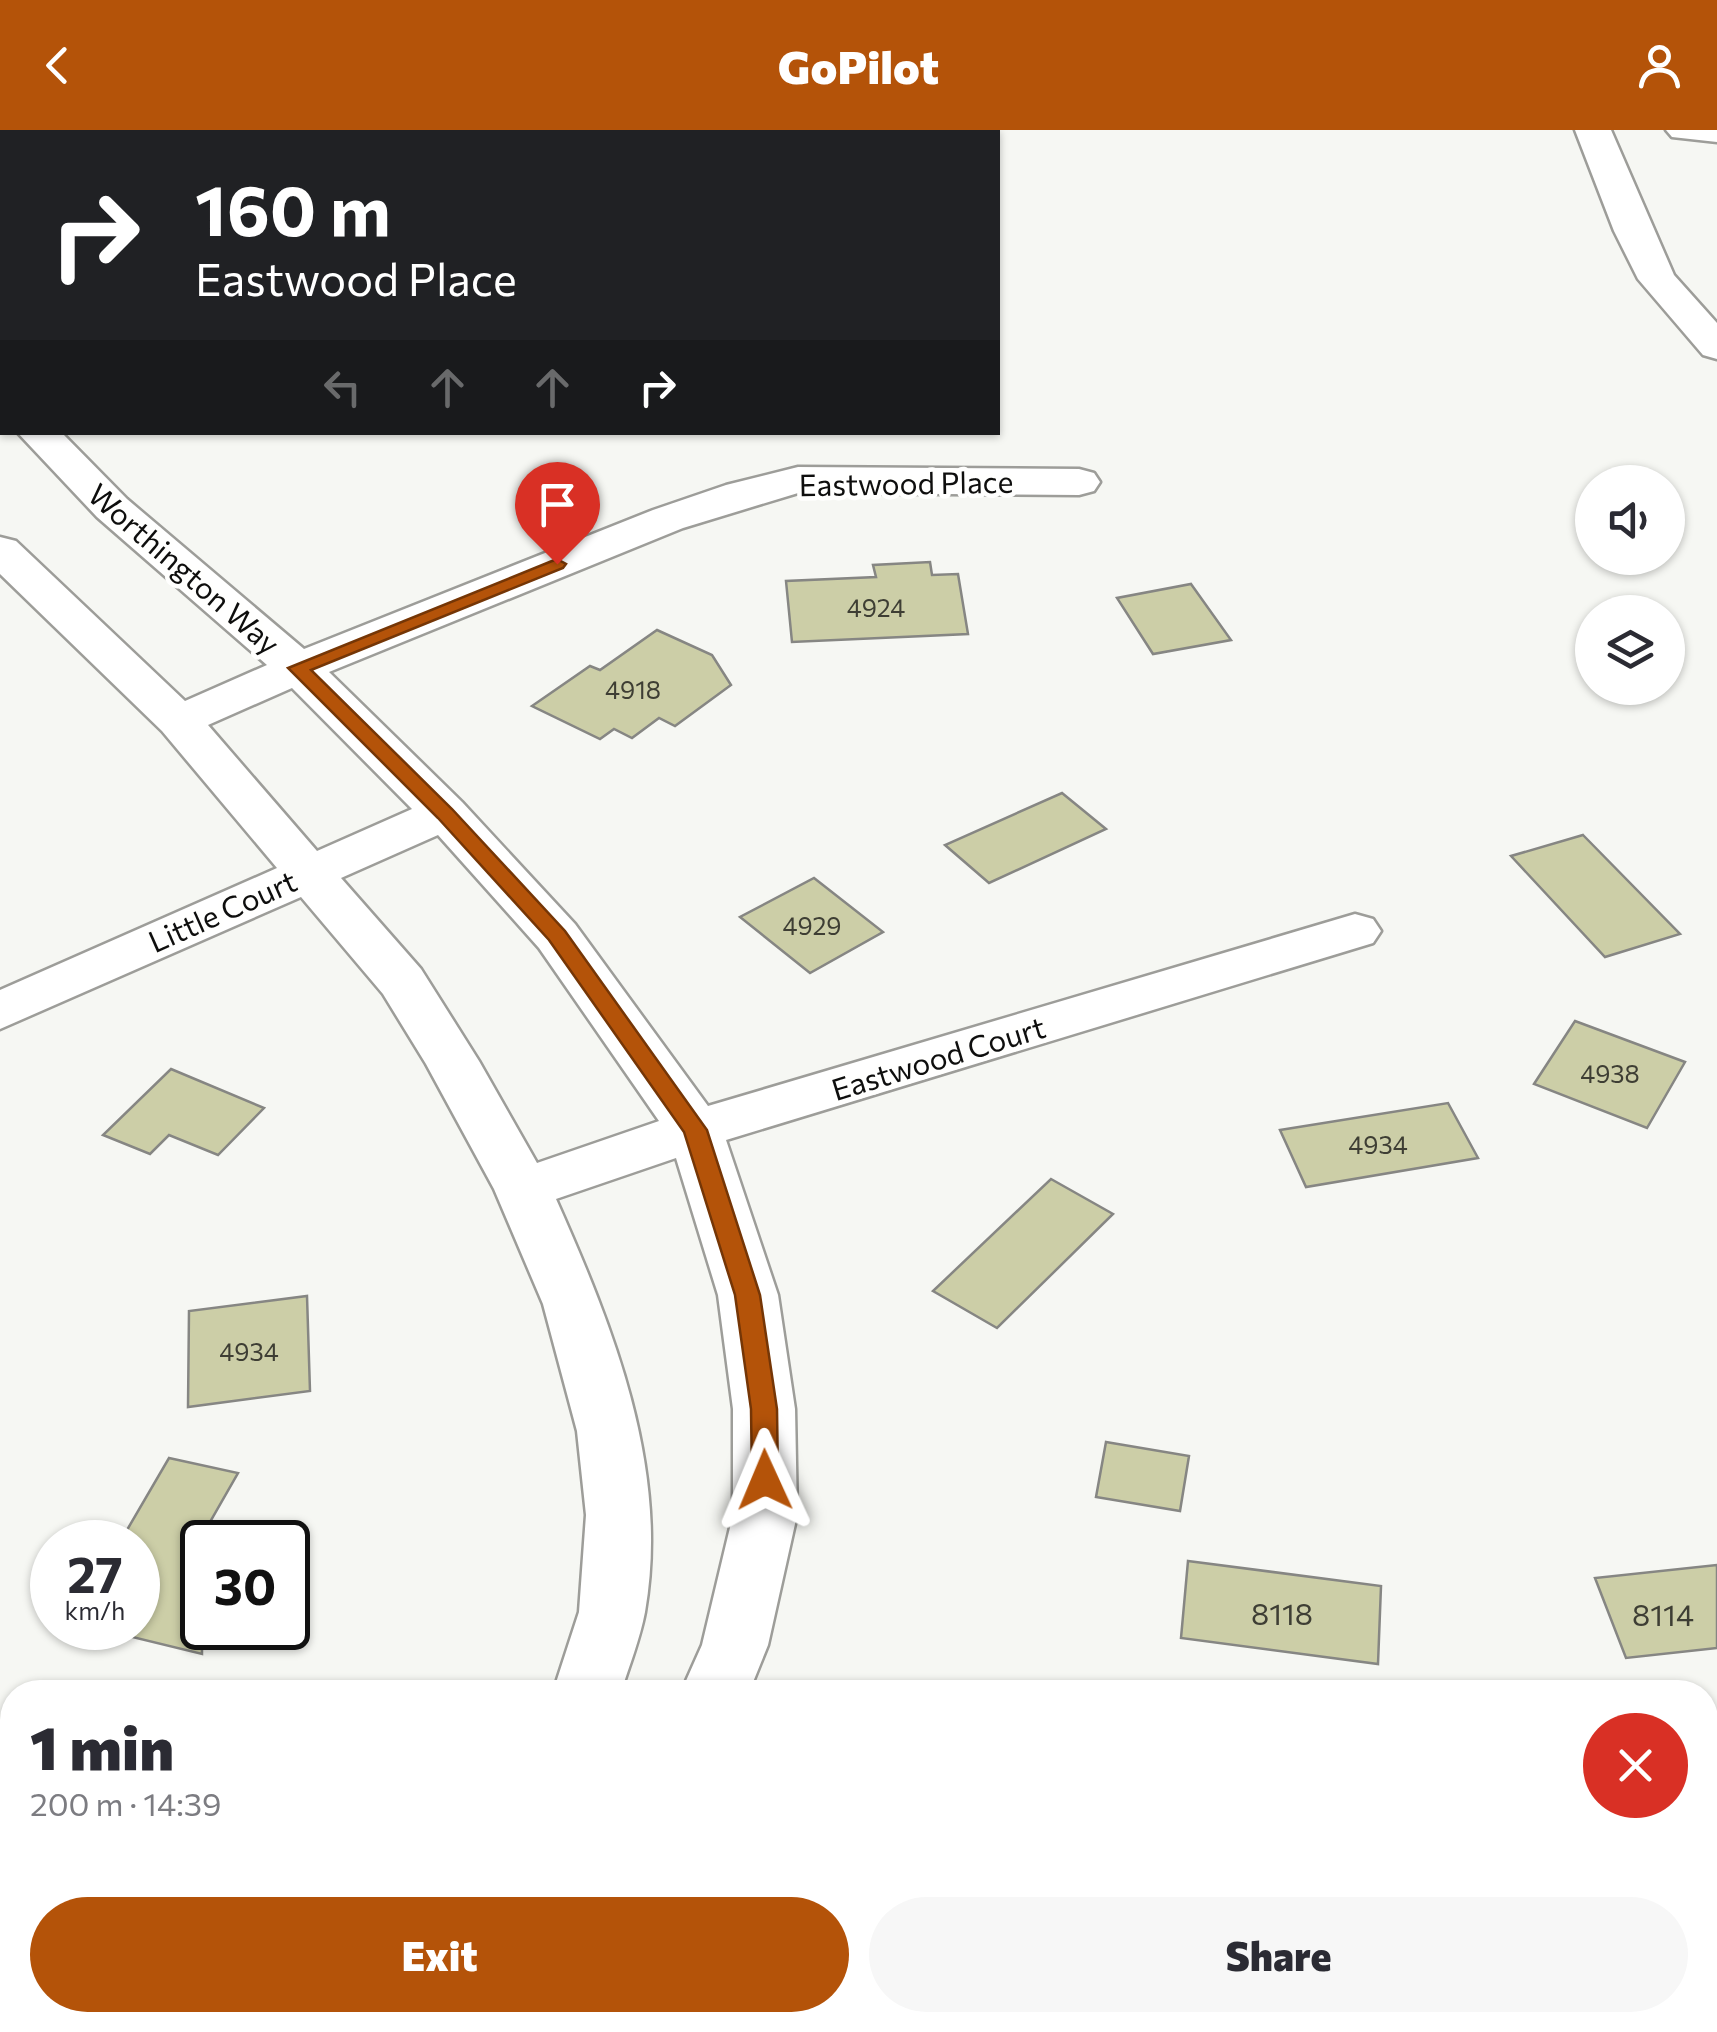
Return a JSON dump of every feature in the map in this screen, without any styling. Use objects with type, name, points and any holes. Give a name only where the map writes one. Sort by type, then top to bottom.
[{"type":"street","points":[[1593,130],[1632,231],[1657,279],[1717,346]]},
{"type":"street","points":[[1684,130],[1717,131]]},
{"type":"street","name":"Worthington Way","points":[[40,435],[112,508],[298,668],[445,813],[557,936],[695,1130],[748,1295],[764,1409],[765,1515],[734,1645],[721,1680]]},
{"type":"street","name":"Eastwood Place","points":[[179,722],[298,668],[668,519],[760,489],[798,480],[1079,482]]},
{"type":"street","points":[[0,550],[179,722],[402,982],[452,1060],[523,1189],[573,1304],[608,1431],[618,1514],[612,1612],[591,1680]]},
{"type":"street","name":"Little Court","points":[[0,1011],[309,870],[445,813]]},
{"type":"street","name":"Eastwood Court","points":[[523,1189],[695,1130],[1355,931]]},
{"type":"building","points":[[930,562],[932,575],[958,574],[968,634],[792,642],[786,581],[876,577],[873,565]]},
{"type":"building","points":[[1191,584],[1231,640],[1153,654],[1117,598]]},
{"type":"building","points":[[657,630],[712,655],[731,685],[675,726],[659,718],[632,738],[614,729],[600,739],[532,706],[590,666],[600,670]]},
{"type":"building","points":[[1062,793],[1106,829],[989,883],[945,845]]},
{"type":"building","points":[[1583,835],[1680,934],[1605,957],[1511,856]]},
{"type":"building","points":[[814,878],[883,932],[810,973],[740,917]]},
{"type":"building","points":[[1575,1021],[1685,1062],[1647,1128],[1534,1084]]},
{"type":"building","points":[[171,1069],[264,1108],[218,1155],[169,1135],[150,1154],[103,1135]]},
{"type":"building","points":[[1448,1103],[1478,1158],[1306,1187],[1280,1130]]},
{"type":"building","points":[[1051,1179],[1113,1214],[997,1328],[933,1291]]},
{"type":"building","points":[[307,1296],[310,1391],[188,1407],[189,1311]]},
{"type":"building","points":[[1106,1442],[1189,1456],[1180,1511],[1096,1497]]},
{"type":"building","points":[[169,1458],[238,1473],[211,1520],[180,1520],[180,1649],[160,1644],[160,1520],[133,1520]]},
{"type":"building","points":[[1188,1561],[1381,1586],[1378,1664],[1181,1638]]},
{"type":"building","points":[[1717,1565],[1717,1648],[1626,1658],[1595,1578]]},
{"type":"route","points":[[557,564],[298,668],[445,813],[557,936],[695,1130],[748,1295],[764,1409],[765,1480]]}]
